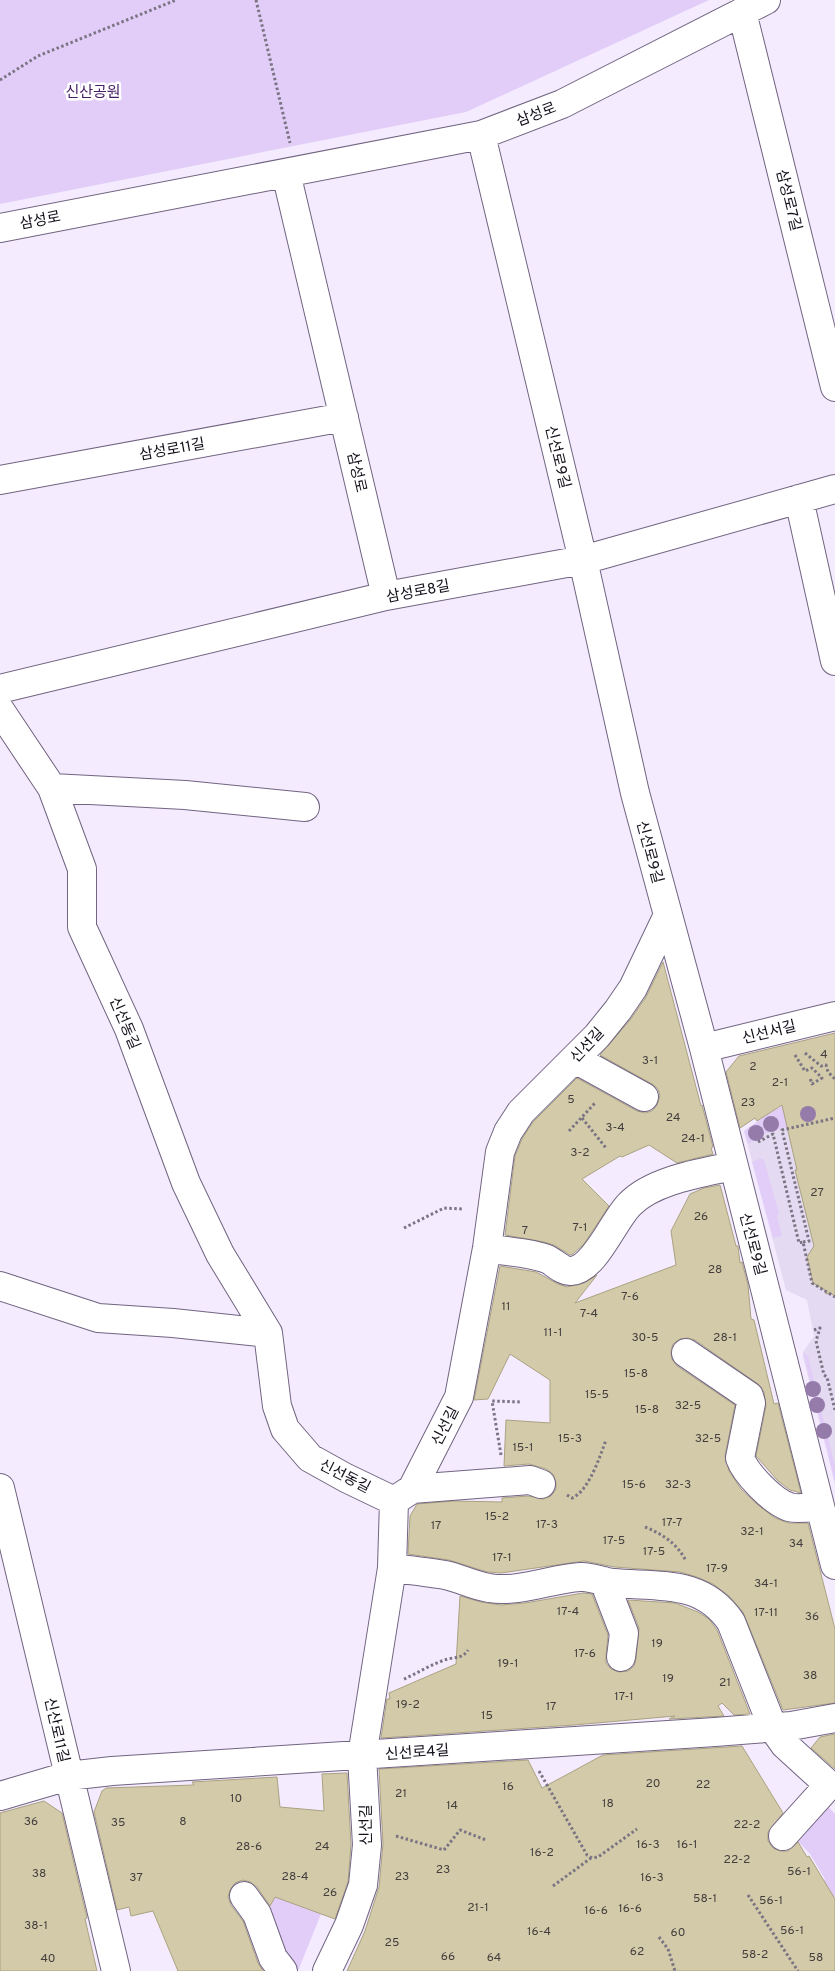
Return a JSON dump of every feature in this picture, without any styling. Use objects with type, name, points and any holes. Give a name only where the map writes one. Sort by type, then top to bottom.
[{"type":"street","name":"삼성로","points":[[0,228],[481,135],[562,104],[754,6]]},
{"type":"street","name":"삼성로7길","points":[[754,6],[835,387]]},
{"type":"street","name":"신선로9길","points":[[481,135],[583,560],[634,793],[704,1048],[835,1565]]},
{"type":"street","name":"삼성로","points":[[291,172],[344,417],[386,596]]},
{"type":"street","name":"삼성로11길","points":[[0,480],[344,417]]},
{"type":"street","name":"삼성로8길","points":[[0,689],[386,596],[583,560],[835,489]]},
{"type":"street","points":[[799,499],[835,661]]},
{"type":"street","name":"신선동길","points":[[0,710],[52,788],[82,869],[82,926],[129,1029],[186,1183],[220,1254],[268,1334],[277,1406],[286,1429],[310,1458],[346,1478],[403,1495]]},
{"type":"street","points":[[52,788],[185,795],[305,807]]},
{"type":"street","name":"신선길","points":[[328,1971],[349,1925],[363,1885],[367,1831],[362,1756],[371,1688],[403,1495],[459,1397],[487,1248],[500,1152],[508,1132],[521,1112],[597,1036],[633,988],[668,917]]},
{"type":"street","name":"신선서길","points":[[704,1048],[835,1016]]},
{"type":"street","points":[[575,1059],[644,1097]]},
{"type":"street","points":[[487,1248],[541,1257],[569,1272],[575,1270],[594,1256],[623,1212],[630,1203],[641,1195],[656,1187],[693,1175],[733,1166]]},
{"type":"street","points":[[0,1286],[98,1318],[172,1323],[268,1334]]},
{"type":"street","points":[[686,1353],[749,1396],[751,1403],[741,1448],[740,1458],[742,1464],[764,1489],[778,1501],[789,1507],[801,1509],[820,1506]]},
{"type":"street","points":[[751,1403],[792,1394]]},
{"type":"street","points":[[403,1495],[530,1480],[540,1484]]},
{"type":"street","name":"신산로11길","points":[[0,1488],[116,1971]]},
{"type":"street","points":[[392,1568],[445,1575],[488,1588],[504,1589],[581,1576],[604,1581],[673,1586],[687,1589],[710,1600],[725,1613],[731,1622],[773,1728],[784,1745],[829,1785],[783,1836]]},
{"type":"street","points":[[604,1581],[624,1632],[621,1657]]},
{"type":"street","name":"신선로4길","points":[[0,1796],[68,1776],[112,1771],[773,1728],[811,1724],[835,1718]]},
{"type":"street","points":[[244,1896],[257,1914],[271,1952],[284,1971]]},
{"type":"path","points":[[0,80],[38,56],[176,0]]},
{"type":"path","points":[[256,0],[291,172]]},
{"type":"path","points":[[814,1062],[821,1066],[826,1065],[828,1072],[835,1079]]},
{"type":"path","points":[[810,1078],[812,1084],[822,1078],[812,1068]]},
{"type":"path","points":[[569,1131],[602,1096]]},
{"type":"path","points":[[582,1118],[606,1148]]},
{"type":"path","points":[[753,1145],[782,1130],[835,1118]]},
{"type":"path","points":[[773,1134],[799,1243],[808,1241],[782,1130]]},
{"type":"path","points":[[404,1228],[444,1208],[448,1208]]},
{"type":"path","points":[[803,1242],[812,1283],[835,1297]]},
{"type":"path","points":[[814,1330],[820,1328],[816,1341],[835,1410]]},
{"type":"path","points":[[501,1458],[492,1401],[522,1402]]},
{"type":"path","points":[[540,1484],[572,1498],[578,1495],[596,1468],[606,1440]]},
{"type":"path","points":[[645,1527],[662,1534],[669,1540],[687,1564]]},
{"type":"path","points":[[371,1688],[398,1682],[442,1661],[466,1654],[468,1650]]},
{"type":"path","points":[[524,1745],[587,1855],[591,1858]]},
{"type":"path","points":[[553,1886],[591,1858],[598,1857],[637,1829]]},
{"type":"path","points":[[367,1831],[389,1834],[444,1850],[460,1830],[486,1840]]},
{"type":"path","points":[[748,1895],[798,1971]]},
{"type":"path","points":[[658,1937],[668,1949],[674,1962],[675,1971]]},
{"type":"shaded area","points":[[835,1099],[835,1484],[803,1357],[803,1352],[814,1336],[807,1300],[786,1290],[744,1131],[771,1112]]},
{"type":"green space","name":"신산공원","points":[[0,0],[709,0],[466,112],[0,204]]},
{"type":"green space","points":[[807,1092],[835,1115],[768,1132],[748,1144],[744,1131],[771,1112]]},
{"type":"green space","points":[[761,1158],[764,1160],[779,1213],[777,1216],[782,1236],[773,1238],[752,1162]]},
{"type":"green space","points":[[803,1352],[808,1356],[835,1466],[835,1483]]},
{"type":"green space","points":[[825,1803],[835,1814],[835,1899],[822,1882],[825,1879],[810,1854],[794,1837]]},
{"type":"green space","points":[[275,1894],[321,1914],[298,1971],[293,1971],[267,1917]]},
{"type":"building","points":[[663,962],[713,1147],[711,1148],[713,1154],[677,1163],[649,1145],[622,1157],[620,1156],[582,1179],[609,1206],[584,1244],[573,1254],[570,1255],[554,1245],[544,1242],[505,1235],[515,1156],[522,1139],[533,1122],[577,1078],[637,1111],[645,1113],[652,1111],[657,1105],[660,1096],[658,1089],[600,1055],[630,1020],[646,997]]},
{"type":"building","points":[[835,1033],[835,1296],[830,1293],[826,1294],[825,1290],[813,1283],[807,1257],[814,1246],[795,1170],[797,1170],[782,1105],[757,1121],[755,1118],[740,1128],[726,1072],[739,1056]]},
{"type":"building","points":[[720,1185],[736,1246],[738,1246],[740,1263],[742,1262],[748,1285],[751,1319],[754,1320],[774,1404],[778,1403],[801,1493],[790,1490],[778,1481],[756,1456],[766,1406],[764,1392],[758,1384],[695,1340],[688,1338],[680,1339],[673,1344],[671,1351],[672,1359],[677,1366],[735,1405],[725,1456],[729,1471],[741,1489],[775,1518],[789,1523],[808,1523],[835,1629],[835,1703],[783,1710],[743,1612],[729,1596],[713,1584],[697,1577],[680,1572],[615,1567],[584,1561],[501,1573],[487,1572],[449,1560],[408,1554],[410,1516],[417,1504],[454,1501],[502,1502],[502,1498],[528,1496],[543,1499],[551,1496],[556,1489],[553,1474],[546,1469],[529,1464],[504,1466],[506,1420],[550,1423],[550,1380],[510,1354],[488,1399],[474,1400],[500,1266],[536,1272],[567,1287],[584,1283],[597,1275],[575,1303],[676,1265],[671,1231],[690,1194],[704,1188]]},
{"type":"building","points":[[583,1593],[592,1594],[608,1635],[606,1663],[611,1669],[619,1672],[628,1671],[634,1666],[636,1659],[639,1628],[628,1600],[675,1603],[698,1612],[709,1619],[717,1630],[750,1714],[734,1715],[722,1703],[718,1706],[724,1716],[669,1719],[675,1716],[381,1738],[387,1699],[390,1699],[389,1693],[456,1664],[460,1596],[501,1605]]},
{"type":"building","points":[[835,1734],[835,1769],[811,1748],[820,1737]]},
{"type":"building","points":[[742,1746],[783,1813],[768,1832],[768,1841],[773,1848],[780,1851],[788,1851],[798,1842],[807,1857],[809,1856],[835,1899],[835,1971],[347,1971],[365,1931],[379,1887],[383,1844],[379,1769],[528,1760],[542,1788],[603,1755]]},
{"type":"building","points":[[347,1773],[351,1845],[348,1882],[335,1919],[275,1897],[270,1906],[257,1887],[243,1880],[235,1883],[230,1890],[228,1897],[231,1905],[243,1921],[258,1963],[263,1971],[178,1971],[153,1911],[131,1916],[129,1907],[117,1910],[94,1812],[102,1791],[106,1788],[194,1785],[192,1782],[277,1777],[280,1807],[324,1811],[322,1774]]},
{"type":"building","points":[[44,1801],[62,1813],[87,1918],[85,1919],[97,1971],[0,1971],[0,1813]]}]
